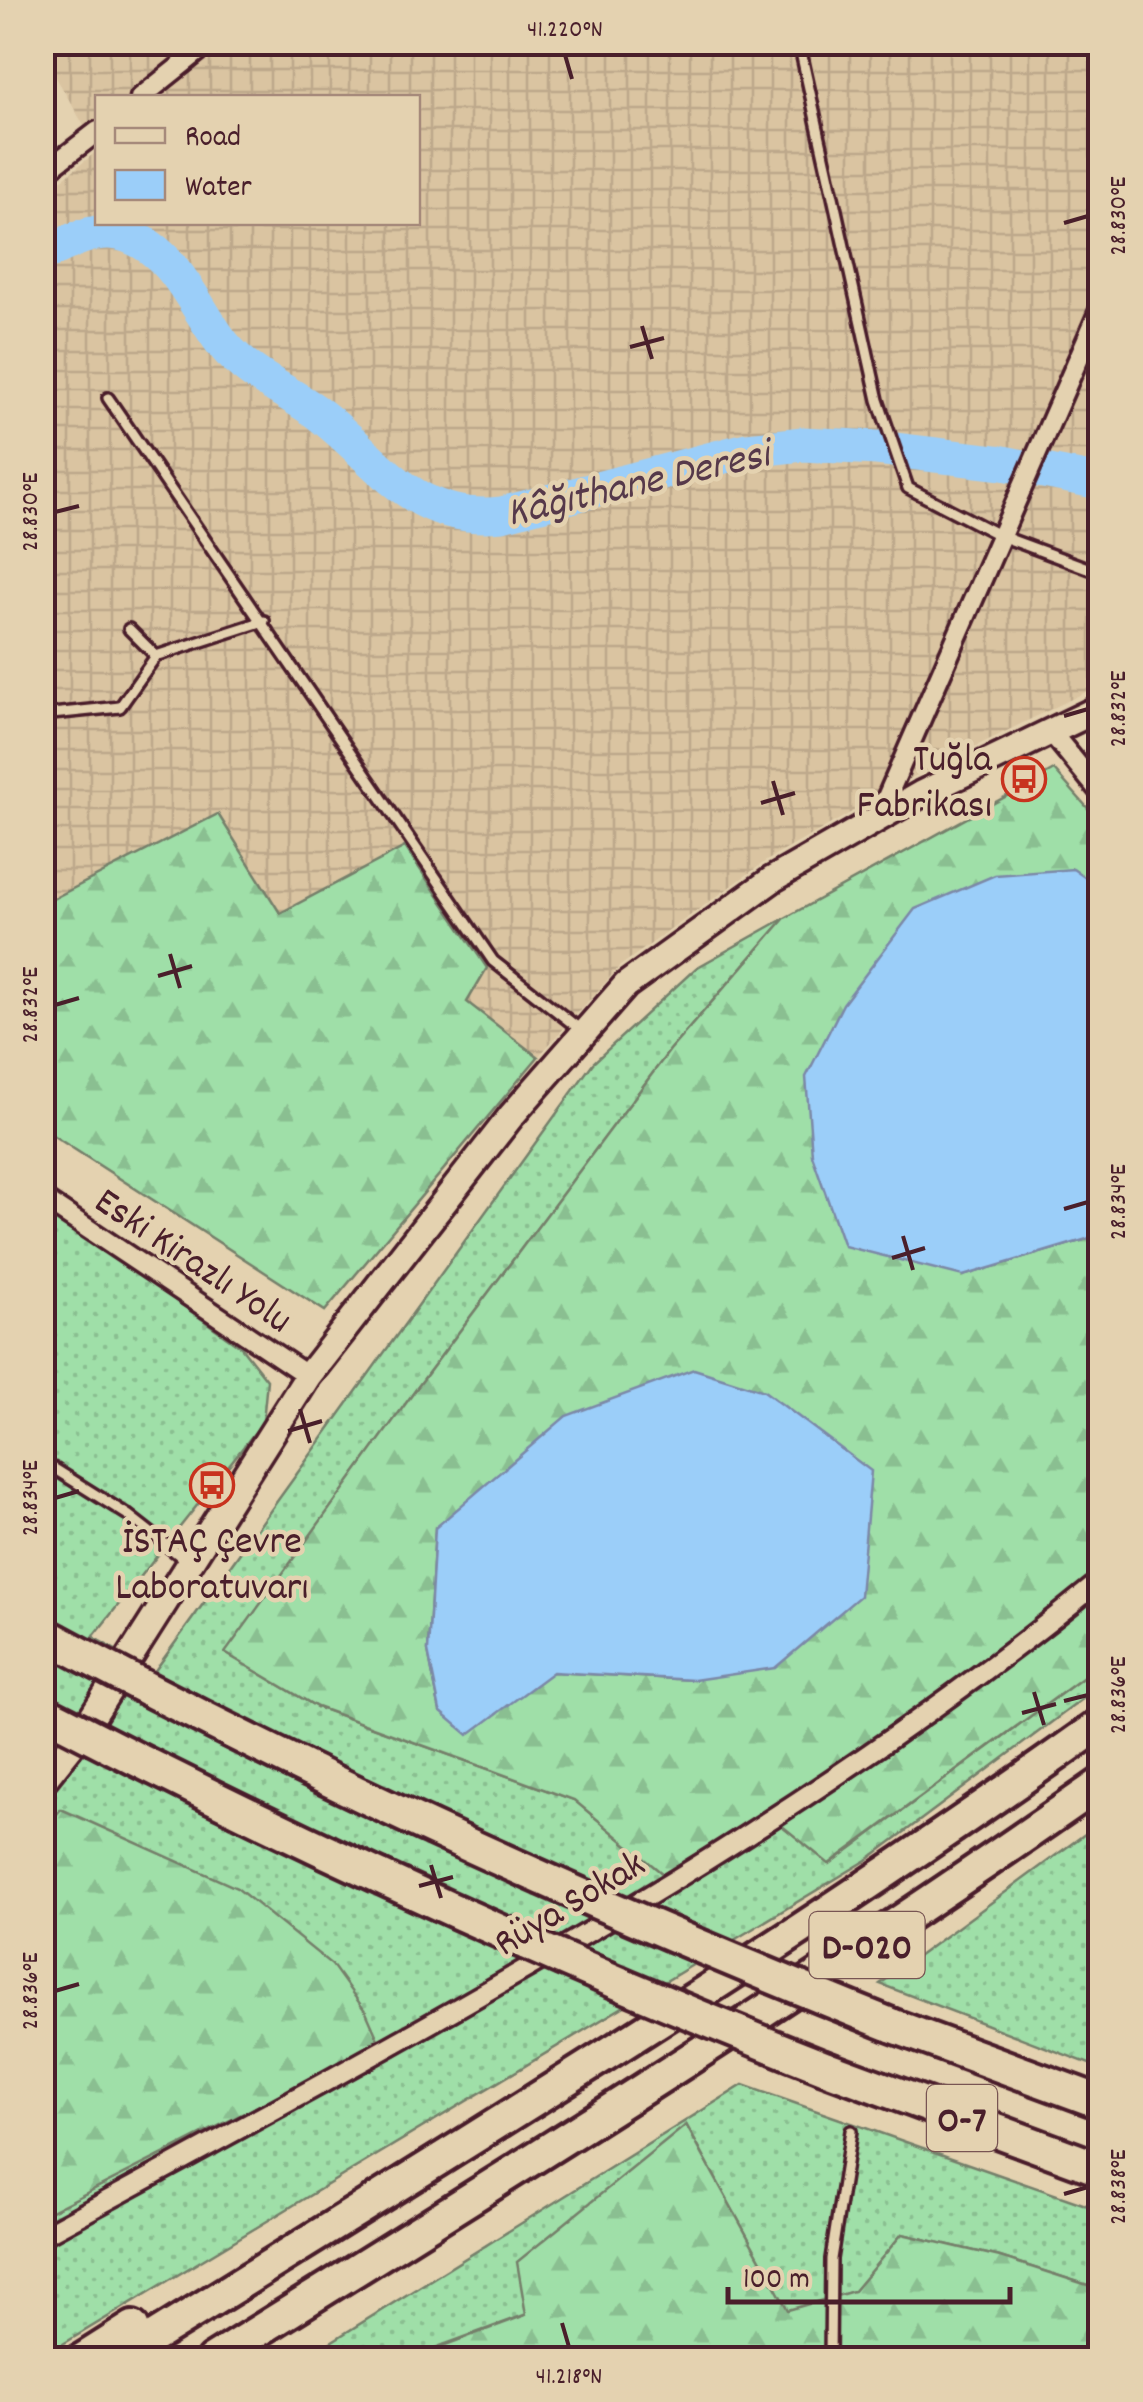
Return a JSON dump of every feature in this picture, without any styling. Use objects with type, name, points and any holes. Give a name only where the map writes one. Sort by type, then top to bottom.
[{"type":"highway","name":"O-7","points":[[42,1633],[384,1809],[644,1925],[891,2025],[1100,2102]]},
{"type":"highway","name":"O-7","points":[[42,1711],[444,1908],[659,2002],[1100,2169]]},
{"type":"highway","name":"D-020","points":[[117,2360],[872,1883],[1100,1724]]},
{"type":"highway","name":"D-020","points":[[212,2360],[645,2090],[964,1880],[1100,1784]]},
{"type":"highway","points":[[81,2360],[231,2268],[314,2237]]},
{"type":"main road","points":[[42,1782],[85,1728],[308,1376],[512,1115],[626,984],[773,879],[921,794],[1100,708]]},
{"type":"street","points":[[144,95],[210,42]]},
{"type":"street","points":[[42,174],[95,132]]},
{"type":"street","points":[[877,820],[1100,309]]},
{"type":"street","points":[[1052,732],[1100,792]]},
{"type":"street","name":"Eski Kirazlı Yolu","points":[[42,1198],[308,1376]]},
{"type":"street","name":"Rüya Sokak","points":[[42,2236],[486,1990],[720,1851],[955,1695],[1100,1581]]},
{"type":"lane","points":[[796,42],[878,400],[908,488],[1001,536],[1100,570]]},
{"type":"lane","points":[[108,398],[493,960],[582,1030]]},
{"type":"lane","points":[[42,716],[120,707],[156,656],[264,621]]},
{"type":"lane","points":[[130,628],[156,656]]},
{"type":"lane","points":[[42,1461],[128,1515],[190,1563]]},
{"type":"lane","points":[[830,2360],[831,2259],[851,2131]]},
{"type":"shaded area","points":[[42,43],[1100,43],[1100,685],[915,776],[766,861],[620,966],[538,1057],[467,1002],[279,913],[218,814],[43,904],[43,195],[95,153],[95,225],[420,225],[420,95],[95,95],[95,145],[43,55]]},
{"type":"green space","points":[[1054,770],[1100,822],[1100,888],[1072,869],[963,1276],[1087,1239],[1100,1231],[1100,1665],[829,1864],[770,1816],[669,1879],[574,1800],[317,1707],[225,1653],[670,1050],[785,918]],"holes":[[[435,1528],[694,1680],[553,1672],[440,1711],[428,1651]]]},
{"type":"green space","points":[[218,814],[280,913],[405,847],[487,968],[467,1002],[538,1057],[325,1311],[43,1129],[43,904]]},
{"type":"green space","points":[[785,918],[670,1050],[417,1388],[226,1653],[317,1707],[574,1800],[669,1879],[770,1816],[830,1864],[1100,1665],[1100,1686],[867,1860],[43,2356],[43,2215],[380,2044],[62,1810],[43,1832],[43,1206],[241,1347],[267,1380],[263,1422],[93,1637],[154,1672],[593,1063],[696,968]]},
{"type":"green space","points":[[61,1809],[237,1888],[332,1965],[366,2012],[380,2044],[43,2215],[42,1832]]},
{"type":"green space","points":[[1100,1823],[1100,2068],[880,1984]]},
{"type":"green space","points":[[743,2085],[1100,2210],[1100,2289],[1000,2257],[902,2234],[854,2291],[788,2311],[687,2126],[527,2314],[405,2359],[302,2360]]},
{"type":"green space","points":[[686,2125],[788,2310],[854,2291],[902,2234],[1000,2257],[1100,2289],[1100,2359],[405,2360],[526,2315],[517,2262]]},
{"type":"water","points":[[1073,869],[1100,888],[1100,1231],[1087,1239],[963,1276],[844,1246],[812,1155],[806,1077],[843,1004],[915,909],[995,875]]},
{"type":"water","points":[[694,1369],[764,1391],[871,1471],[860,1596],[775,1668],[694,1680],[553,1672],[468,1735],[440,1711],[428,1651],[435,1528],[566,1416]]},
{"type":"waterway","name":"Kâğıthane Deresi","points":[[42,255],[95,233],[118,233],[145,244],[172,268],[223,344],[244,365],[315,411],[398,484],[443,509],[502,514],[747,450],[803,444],[877,448],[1003,463],[1100,482]]},
{"type":"place","name":"Tuğla Fabrikası","points":[[1024,779]]},
{"type":"place","name":"İSTAÇ Çevre Laboratuvarı","points":[[212,1485]]}]
